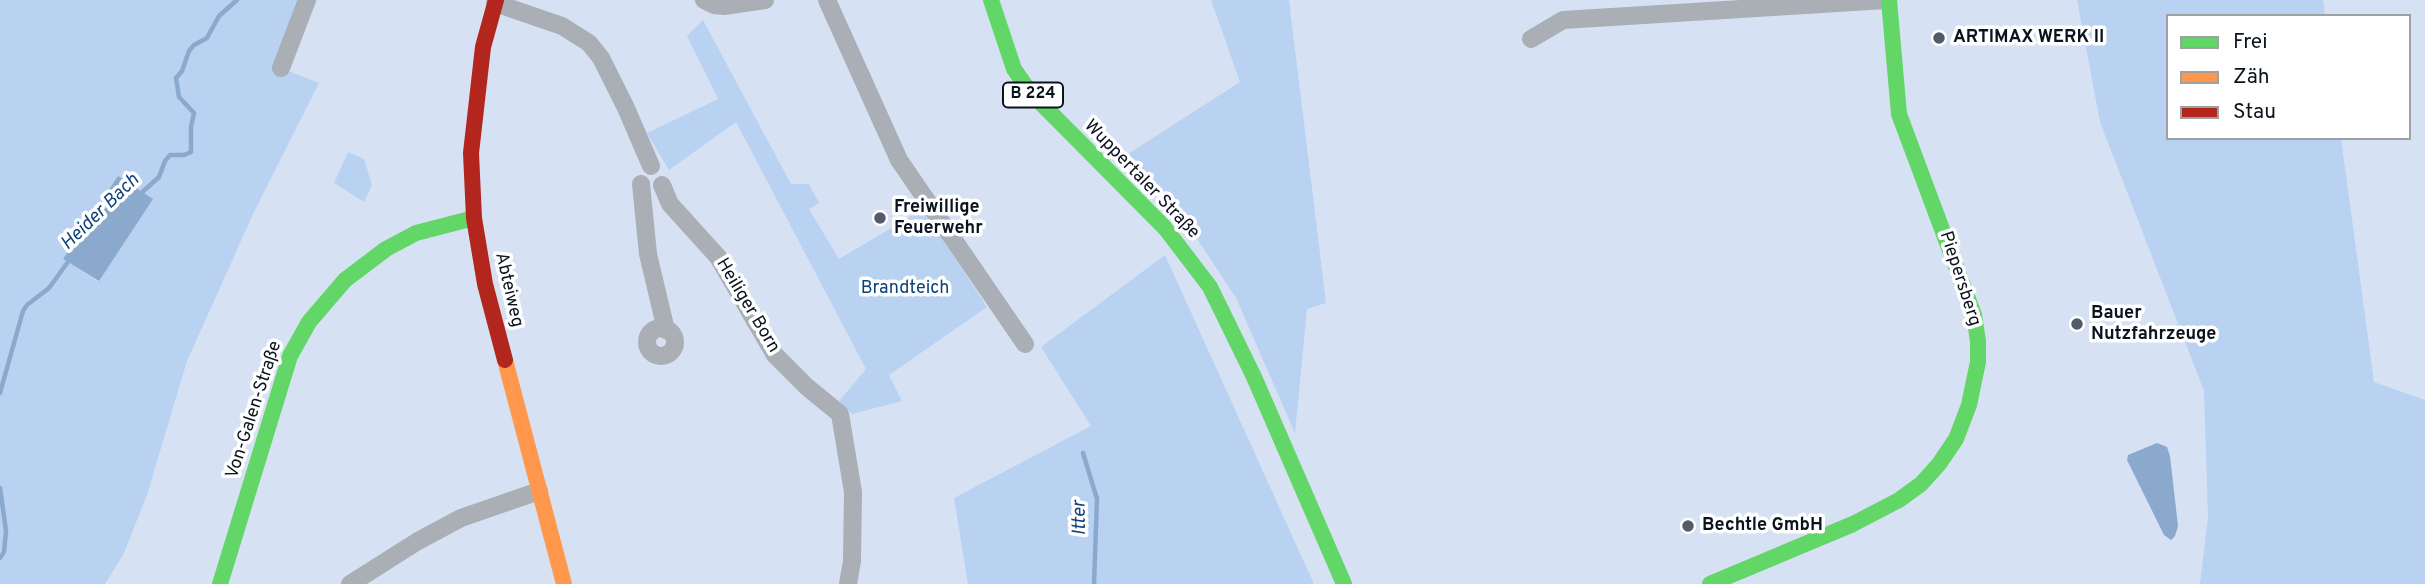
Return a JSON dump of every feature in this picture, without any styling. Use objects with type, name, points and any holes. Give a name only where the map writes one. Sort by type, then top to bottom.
[{"type":"street","points":[[281,68],[307,0]]},
{"type":"street","points":[[704,0],[724,6],[765,0]]},
{"type":"street","points":[[827,0],[900,160],[1025,344]]},
{"type":"street","name":"Wuppertaler Straße","points":[[991,0],[1014,69],[1030,92],[1165,228],[1210,287],[1254,377],[1344,584]]},
{"type":"street","name":"Piepersberg","points":[[1531,39],[1563,20],[1888,0],[1899,114],[1967,292],[1973,315],[1978,341],[1978,362],[1969,405],[1956,439],[1939,464],[1921,484],[1899,500],[1853,524],[1710,584]]},
{"type":"street","name":"Heiliger Born","points":[[495,2],[562,26],[589,43],[606,68],[651,166],[662,170],[665,177],[663,185],[670,204],[718,257],[775,355],[807,387],[840,414],[853,492],[852,561],[848,584]]},
{"type":"street","name":"Abteiweg","points":[[495,2],[483,47],[476,94],[471,153],[474,218],[485,284],[564,584]]},
{"type":"street","points":[[651,166],[641,172],[641,184],[648,254],[666,330]]},
{"type":"street","points":[[641,184],[651,190],[663,185]]},
{"type":"street","name":"Von-Galen-Straße","points":[[220,584],[290,356],[309,322],[345,280],[386,249],[416,233],[474,218]]},
{"type":"street","points":[[350,584],[418,541],[461,518],[539,491]]},
{"type":"green space","points":[[0,0],[300,0],[276,66],[319,83],[254,212],[187,361],[147,495],[124,553],[105,584],[0,584]],"holes":[[[118,177],[143,192],[98,281],[63,259]]]},
{"type":"green space","points":[[1211,0],[1289,0],[1326,303],[1307,309],[1295,433],[1236,298],[1196,237],[1128,154],[1240,82]]},
{"type":"green space","points":[[2077,0],[2323,0],[2325,14],[2166,14],[2166,140],[2341,140],[2374,382],[2425,400],[2425,584],[2200,584],[2208,517],[2204,391],[2100,122]]},
{"type":"green space","name":"Brandteich","points":[[703,20],[791,184],[809,184],[819,203],[809,209],[839,259],[923,209],[987,307],[889,375],[902,401],[852,414],[839,401],[866,369],[736,122],[669,170],[647,133],[718,99],[687,36]]},
{"type":"green space","points":[[348,152],[364,159],[372,185],[364,202],[334,183]]},
{"type":"green space","points":[[1165,255],[1314,584],[968,584],[954,498],[1091,426],[1041,347]]},
{"type":"water","points":[[118,176],[153,199],[99,281],[63,259]]},
{"type":"water","points":[[2157,443],[2167,447],[2170,456],[2178,526],[2171,540],[2164,535],[2127,460],[2128,455]]},
{"type":"waterway","name":"Heider Bach","points":[[138,196],[159,177],[170,155],[191,152],[194,113],[179,97],[176,78],[182,71],[189,51],[207,38],[219,16],[237,0]]},
{"type":"waterway","name":"Heider Bach","points":[[0,393],[23,311],[49,288],[70,259]]},
{"type":"waterway","name":"Itter","points":[[1083,453],[1097,499],[1094,584]]},
{"type":"waterway","name":"Heider Bach","points":[[0,488],[6,531],[4,552],[0,558]]},
{"type":"traffic: fast","points":[[991,0],[1014,69],[1030,92],[1165,228],[1210,287],[1254,377],[1344,584]]},
{"type":"traffic: fast","points":[[1710,584],[1853,524],[1899,500],[1921,484],[1939,464],[1956,439],[1969,405],[1978,362],[1974,315],[1899,114],[1889,0]]},
{"type":"traffic: fast","points":[[220,584],[290,356],[309,322],[345,280],[386,249],[416,233],[474,218]]},
{"type":"traffic: slow","points":[[505,360],[564,584]]},
{"type":"traffic: jam","points":[[496,0],[483,47],[471,153],[474,218],[485,284],[505,360]]},
{"type":"place","name":"ARTIMAX WERK II","points":[[1939,38]]},
{"type":"place","name":"Freiwillige Feuerwehr","points":[[880,218]]},
{"type":"place","name":"Bauer Nutzfahrzeuge","points":[[2077,324]]},
{"type":"place","name":"Bechtle GmbH","points":[[1688,526]]}]
